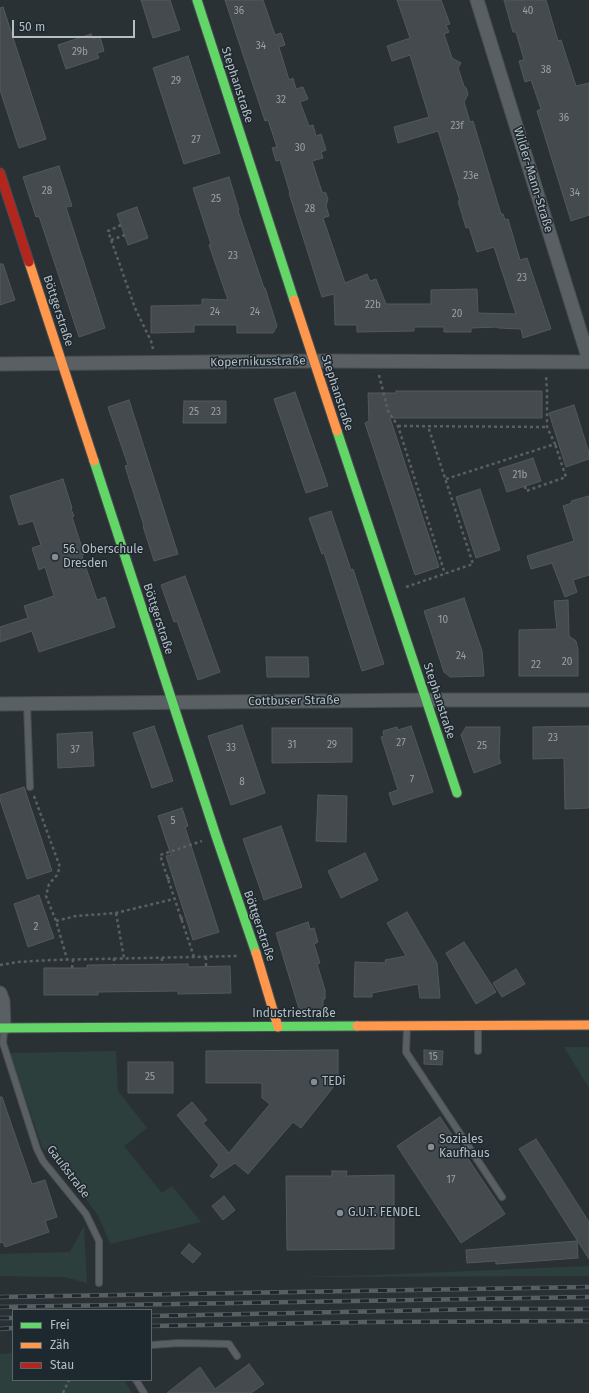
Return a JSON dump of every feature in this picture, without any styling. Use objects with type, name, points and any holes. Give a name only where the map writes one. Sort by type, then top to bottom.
[{"type":"street","name":"Stephanstraße","points":[[197,0],[314,361],[457,793]]},
{"type":"street","name":"Wilder-Mann-Straße","points":[[477,0],[589,361]]},
{"type":"street","name":"Böttgerstraße","points":[[0,173],[172,703],[257,956],[278,1027]]},
{"type":"street","name":"Kopernikusstraße","points":[[0,364],[314,361],[589,361]]},
{"type":"street","name":"Cottbuser Straße","points":[[0,704],[589,700]]},
{"type":"street","points":[[0,993],[3,1001],[2,1028]]},
{"type":"street","name":"Industriestraße","points":[[2,1028],[589,1025]]},
{"type":"lane","points":[[27,704],[30,787]]},
{"type":"lane","points":[[478,1025],[478,1050]]},
{"type":"lane","points":[[407,1026],[406,1052],[502,1197]]},
{"type":"lane","name":"Gaußstraße","points":[[2,1028],[3,1043],[37,1149],[43,1161],[86,1214],[99,1241],[99,1283]]},
{"type":"lane","points":[[152,1345],[179,1343],[229,1344],[237,1356]]},
{"type":"lane","points":[[137,1381],[144,1393]]},
{"type":"path","points":[[121,225],[108,231],[135,308],[151,342],[156,363]]},
{"type":"path","points":[[112,240],[124,235]]},
{"type":"path","points":[[375,361],[388,411],[398,426],[445,574]]},
{"type":"path","points":[[525,486],[526,491],[566,477],[555,444],[547,427],[547,391],[544,361]]},
{"type":"path","points":[[398,426],[547,427]]},
{"type":"path","points":[[391,592],[473,564],[428,426]]},
{"type":"path","points":[[446,479],[555,444]]},
{"type":"path","points":[[30,787],[60,868],[57,875],[49,884],[46,896],[56,921],[67,959]]},
{"type":"path","points":[[194,957],[180,919],[160,855],[216,836]]},
{"type":"path","points":[[167,879],[173,876]]},
{"type":"path","points":[[56,921],[76,916],[116,913],[174,899]]},
{"type":"path","points":[[116,913],[124,958]]},
{"type":"path","points":[[180,919],[186,917]]},
{"type":"path","points":[[0,965],[18,962],[67,959],[257,956]]},
{"type":"path","points":[[206,957],[206,967]]},
{"type":"path","points":[[114,958],[114,965]]},
{"type":"path","points":[[162,958],[162,964]]},
{"type":"path","points":[[72,968],[73,959]]},
{"type":"path","points":[[63,1393],[69,1381]]},
{"type":"shaded area","points":[[564,1047],[589,1047],[589,1088]]},
{"type":"shaded area","points":[[116,1051],[118,1091],[147,1128],[124,1146],[162,1193],[172,1186],[201,1222],[110,1244],[99,1217],[78,1188],[42,1147],[10,1053]]},
{"type":"shaded area","points":[[84,1226],[87,1283],[65,1277],[0,1276],[0,1254],[70,1252]]},
{"type":"shaded area","points":[[589,1266],[589,1276],[297,1277],[376,1275]]},
{"type":"shaded area","points":[[12,1353],[12,1381],[125,1381],[132,1393],[0,1393],[0,1354]]},
{"type":"building","points":[[141,0],[170,0],[180,30],[153,38]]},
{"type":"building","points":[[225,0],[263,0],[275,35],[281,33],[285,45],[279,47],[289,80],[293,78],[296,89],[303,87],[308,99],[300,102],[309,126],[313,125],[316,136],[321,134],[326,150],[321,152],[323,158],[312,161],[322,192],[326,193],[328,200],[326,205],[329,216],[323,218],[345,283],[367,274],[370,281],[376,279],[386,304],[431,304],[431,290],[477,289],[478,313],[516,314],[494,247],[477,252],[469,227],[466,228],[458,201],[460,201],[438,131],[398,143],[394,127],[429,117],[410,55],[392,61],[387,46],[410,38],[397,0],[441,0],[450,24],[446,25],[449,32],[444,34],[452,58],[461,63],[458,68],[468,94],[464,102],[470,122],[473,121],[501,214],[503,214],[505,220],[508,219],[520,260],[527,258],[551,329],[523,338],[521,329],[498,327],[471,328],[471,332],[444,332],[444,327],[414,327],[414,331],[357,332],[357,325],[335,325],[334,294],[322,297],[280,160],[276,161],[272,148],[277,147],[268,120],[265,121]]},
{"type":"building","points":[[504,0],[546,0],[558,41],[561,40],[576,86],[589,83],[589,215],[571,221],[537,111],[541,109],[531,80],[525,82],[519,61],[524,60],[516,32],[513,32]]},
{"type":"building","points":[[3,7],[46,139],[19,148],[0,90],[0,8]]},
{"type":"building","points":[[91,34],[93,39],[100,36],[104,51],[97,53],[99,58],[66,69],[58,45]]},
{"type":"building","points":[[188,56],[220,153],[184,164],[153,68]]},
{"type":"building","points":[[59,166],[72,206],[66,207],[105,328],[79,337],[39,216],[36,217],[23,177]]},
{"type":"building","points":[[229,177],[239,210],[238,211],[277,326],[273,333],[237,333],[237,325],[194,325],[194,332],[151,333],[151,306],[202,305],[202,299],[228,300],[209,245],[211,244],[193,188]]},
{"type":"building","points":[[137,207],[148,238],[128,245],[117,214]]},
{"type":"building","points":[[0,264],[3,264],[15,300],[0,305]]},
{"type":"building","points":[[396,391],[542,391],[542,418],[390,418],[439,567],[415,575],[365,423],[369,421],[368,393],[396,393]]},
{"type":"building","points":[[295,392],[328,486],[306,493],[274,399]]},
{"type":"building","points":[[129,400],[178,554],[154,561],[125,466],[128,465],[108,407]]},
{"type":"building","points":[[184,401],[226,401],[226,423],[183,423]]},
{"type":"building","points":[[574,405],[589,453],[589,459],[566,467],[549,413]]},
{"type":"building","points":[[533,458],[541,481],[507,492],[499,469]]},
{"type":"building","points":[[63,479],[74,516],[72,517],[84,554],[82,556],[97,600],[105,597],[115,627],[39,652],[32,631],[0,642],[0,627],[28,618],[24,606],[54,596],[45,567],[39,570],[32,548],[41,545],[33,521],[19,525],[10,496]]},
{"type":"building","points":[[480,489],[500,550],[476,558],[456,497]]},
{"type":"building","points":[[589,496],[589,575],[573,580],[577,592],[565,597],[552,563],[531,569],[527,556],[574,541],[563,506],[572,503],[571,501]]},
{"type":"building","points":[[331,511],[351,570],[353,569],[384,664],[362,671],[324,553],[322,554],[309,518]]},
{"type":"building","points":[[185,576],[220,672],[198,680],[177,621],[174,622],[161,585]]},
{"type":"building","points":[[464,598],[482,651],[484,676],[450,677],[444,672],[424,611]]},
{"type":"building","points":[[568,600],[569,636],[576,641],[578,650],[578,676],[519,676],[519,630],[557,629],[554,601]]},
{"type":"building","points":[[266,657],[308,657],[309,677],[267,677]]},
{"type":"building","points":[[242,725],[265,793],[231,805],[208,736]]},
{"type":"building","points":[[154,726],[173,781],[152,788],[133,733]]},
{"type":"building","points":[[411,726],[433,792],[393,805],[389,793],[398,790],[381,737],[384,736],[383,731],[397,727],[398,730]]},
{"type":"building","points":[[589,726],[589,808],[565,809],[564,758],[533,759],[533,727]]},
{"type":"building","points":[[466,727],[500,727],[499,758],[501,763],[474,773],[461,735]]},
{"type":"building","points":[[272,728],[352,728],[352,762],[272,763]]},
{"type":"building","points":[[92,732],[94,766],[58,768],[57,734]]},
{"type":"building","points":[[24,787],[52,871],[27,879],[0,800],[0,795]]},
{"type":"building","points":[[318,795],[347,796],[346,842],[316,841]]},
{"type":"building","points":[[182,808],[188,826],[185,827],[219,932],[193,940],[166,856],[171,855],[158,816]]},
{"type":"building","points":[[281,826],[302,887],[264,900],[243,839]]},
{"type":"building","points":[[365,853],[378,880],[341,898],[328,871]]},
{"type":"building","points":[[39,895],[54,938],[28,947],[14,904]]},
{"type":"building","points":[[407,912],[437,963],[440,998],[420,998],[418,984],[372,993],[372,997],[354,997],[355,962],[386,963],[385,960],[406,956],[387,923]]},
{"type":"building","points":[[308,922],[310,929],[314,928],[318,942],[314,944],[320,963],[317,964],[325,990],[325,999],[323,999],[323,1009],[300,1012],[276,933]]},
{"type":"building","points":[[464,942],[496,992],[476,1004],[446,953]]},
{"type":"building","points":[[188,964],[188,967],[230,966],[231,993],[178,994],[178,991],[98,992],[98,995],[44,995],[44,968],[87,968],[87,965]]},
{"type":"building","points":[[516,969],[525,984],[502,997],[493,983]]},
{"type":"building","points":[[338,1050],[338,1081],[301,1128],[293,1122],[248,1174],[235,1163],[213,1178],[210,1176],[219,1165],[177,1115],[192,1102],[207,1120],[203,1123],[229,1153],[270,1104],[262,1098],[262,1083],[206,1083],[206,1051]]},
{"type":"building","points":[[424,1050],[443,1051],[442,1065],[424,1064]]},
{"type":"building","points":[[128,1062],[173,1062],[173,1093],[128,1093]]},
{"type":"building","points":[[0,1097],[2,1097],[32,1184],[45,1180],[57,1217],[45,1221],[49,1232],[5,1247],[3,1242],[0,1243]]},
{"type":"building","points":[[440,1117],[505,1214],[461,1243],[397,1146]]},
{"type":"building","points":[[536,1139],[589,1222],[589,1259],[519,1149]]},
{"type":"building","name":"G.U.T. FENDEL","points":[[332,1171],[347,1171],[346,1176],[394,1175],[394,1249],[287,1250],[286,1176],[332,1176]]},
{"type":"building","points":[[224,1196],[235,1210],[223,1220],[212,1206]]},
{"type":"building","points":[[577,1241],[578,1258],[496,1264],[496,1261],[467,1263],[466,1250]]},
{"type":"building","points":[[189,1244],[201,1254],[193,1263],[181,1253]]},
{"type":"building","points":[[249,1364],[264,1384],[251,1393],[167,1393],[200,1367],[215,1389]]},
{"type":"railway","points":[[0,1297],[589,1287]]},
{"type":"railway","points":[[0,1307],[589,1297]]},
{"type":"railway","points":[[152,1316],[483,1309],[589,1309]]},
{"type":"railway","points":[[0,1318],[12,1318]]},
{"type":"railway","points":[[152,1326],[367,1322],[589,1321]]},
{"type":"railway","points":[[0,1329],[12,1328]]},
{"type":"traffic: fast","points":[[197,0],[294,300]]},
{"type":"traffic: fast","points":[[337,431],[457,793]]},
{"type":"traffic: fast","points":[[94,461],[216,836],[256,953]]},
{"type":"traffic: fast","points":[[0,1028],[357,1026]]},
{"type":"traffic: slow","points":[[29,262],[94,461]]},
{"type":"traffic: slow","points":[[294,300],[337,431]]},
{"type":"traffic: slow","points":[[256,953],[278,1027]]},
{"type":"traffic: slow","points":[[357,1026],[589,1025]]},
{"type":"traffic: jam","points":[[0,173],[29,262]]},
{"type":"place","name":"56. Oberschule Dresden","points":[[55,557]]},
{"type":"place","name":"TEDi","points":[[314,1082]]},
{"type":"place","name":"Soziales Kaufhaus","points":[[431,1147]]},
{"type":"place","name":"G.U.T. FENDEL","points":[[340,1213]]}]
